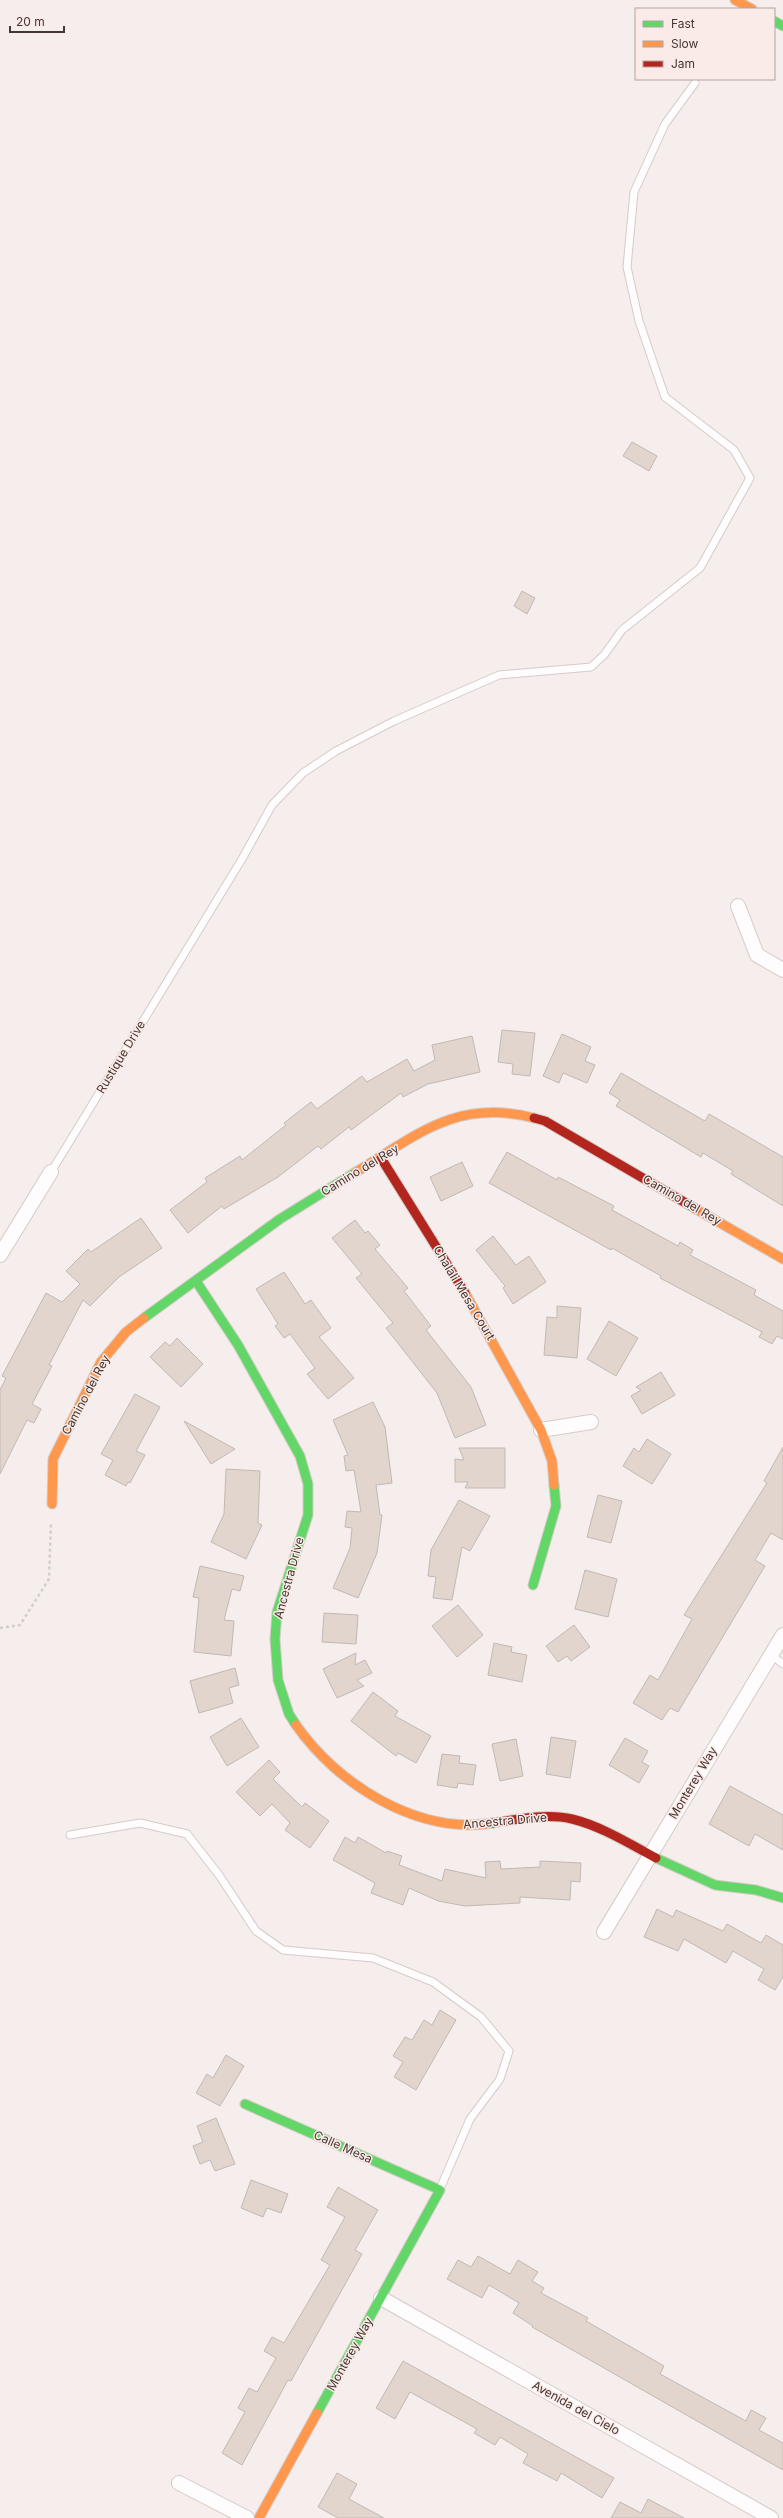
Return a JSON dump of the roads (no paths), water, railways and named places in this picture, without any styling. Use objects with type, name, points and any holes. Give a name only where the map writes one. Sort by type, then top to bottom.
[{"type":"street","points":[[735,0],[750,8]]},
{"type":"street","points":[[738,906],[757,955],[783,970]]},
{"type":"street","name":"Camino del Rey","points":[[52,1504],[53,1459],[101,1362],[126,1332],[280,1219],[434,1124],[457,1115],[479,1112],[513,1112],[545,1121],[783,1259]]},
{"type":"street","name":"Chalali Mesa Court","points":[[381,1158],[485,1326],[541,1430],[552,1461],[556,1506],[533,1585]]},
{"type":"street","name":"Rustique Drive","points":[[0,1255],[51,1172]]},
{"type":"street","name":"Ancestra Drive","points":[[196,1281],[238,1345],[300,1456],[308,1484],[308,1515],[277,1612],[275,1639],[278,1680],[289,1714],[309,1743],[336,1770],[367,1793],[409,1812],[442,1824],[474,1826],[530,1817],[572,1818],[603,1831],[715,1885],[756,1890],[783,1898]]},
{"type":"street","points":[[541,1430],[592,1422]]},
{"type":"street","name":"Monterey Way","points":[[604,1932],[649,1854],[783,1635]]},
{"type":"street","name":"Calle Mesa","points":[[245,2104],[440,2190]]},
{"type":"street","name":"Monterey Way","points":[[259,2518],[440,2190]]},
{"type":"street","name":"Avenida del Cielo","points":[[381,2298],[771,2518]]},
{"type":"street","points":[[179,2483],[247,2518]]},
{"type":"lane","name":"Rustique Drive","points":[[51,1172],[242,859],[272,806],[304,773],[336,751],[394,721],[499,675],[591,667],[604,655],[622,630],[700,568],[750,478],[734,450],[665,397],[639,321],[627,267],[634,192],[665,124],[695,84]]},
{"type":"lane","points":[[770,1655],[783,1664]]},
{"type":"lane","points":[[70,1835],[140,1823],[187,1834],[219,1875],[256,1931],[283,1950],[373,1958],[433,1982],[482,2017],[509,2051],[500,2079],[470,2120],[440,2190]]}]
